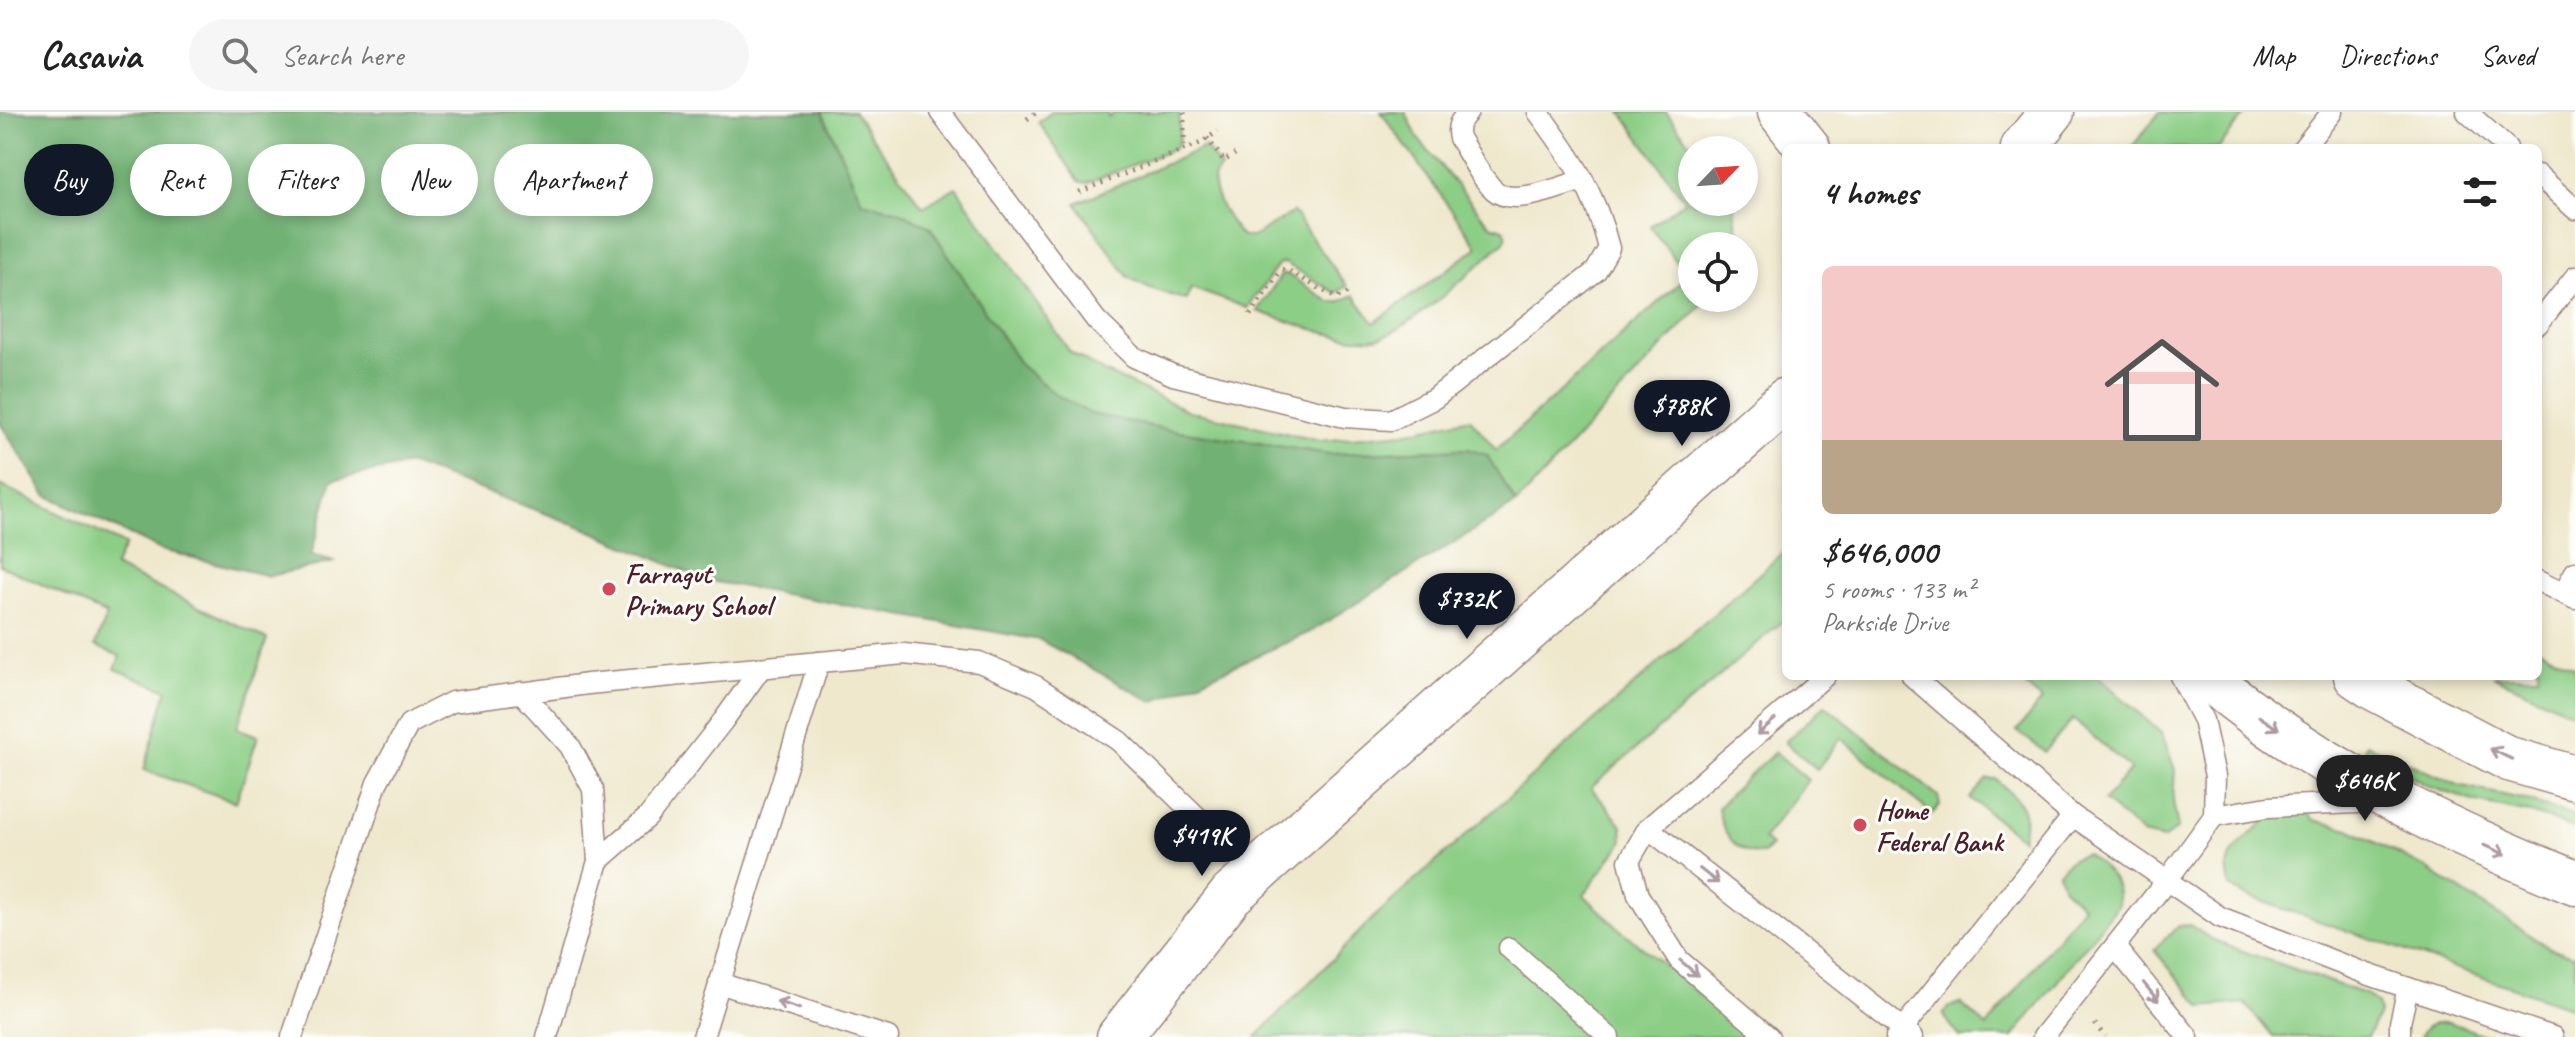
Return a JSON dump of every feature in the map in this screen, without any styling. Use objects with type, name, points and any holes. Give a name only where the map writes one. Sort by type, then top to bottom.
[{"type":"main road","points":[[1780,112],[1805,144]]},
{"type":"main road","points":[[2026,144],[2052,112]]},
{"type":"main road","points":[[1119,1037],[1231,895],[1782,404]]},
{"type":"main road","points":[[2211,680],[2326,763],[2488,847],[2575,883]]},
{"type":"main road","points":[[2362,680],[2509,759],[2575,778]]},
{"type":"lane","points":[[940,112],[1096,320],[1134,357],[1173,375],[1345,417],[1391,420],[1435,398],[1596,271],[1609,248],[1602,219],[1575,161],[1538,112]]},
{"type":"lane","points":[[1468,112],[1459,122],[1459,138],[1493,189],[1504,197],[1518,198],[1583,180]]},
{"type":"lane","points":[[2306,144],[2332,112]]},
{"type":"lane","points":[[2467,112],[2503,144]]},
{"type":"lane","points":[[2542,179],[2575,209]]},
{"type":"lane","points":[[2542,319],[2575,277]]},
{"type":"lane","points":[[2542,583],[2569,596],[2575,572]]},
{"type":"lane","points":[[292,1037],[377,783],[409,724],[452,702],[521,692],[904,654],[979,662],[1036,686],[1119,741],[1256,874]]},
{"type":"lane","points":[[709,1035],[719,983],[819,662]]},
{"type":"lane","points":[[598,861],[648,817],[761,668]]},
{"type":"lane","points":[[1769,1037],[1679,960],[1638,895],[1629,861],[1648,828],[1820,680]]},
{"type":"lane","points":[[1917,680],[2073,816],[2220,917],[2408,988],[2553,1037]]},
{"type":"lane","points":[[2043,1037],[2214,816],[2215,776],[2203,720],[2182,680]]},
{"type":"lane","points":[[521,692],[570,746],[593,789],[598,861],[547,1037]]},
{"type":"lane","points":[[2214,816],[2268,807],[2397,802]]},
{"type":"lane","points":[[1648,828],[1904,1034],[2073,816]]},
{"type":"lane","points":[[2115,947],[2188,1037]]},
{"type":"lane","points":[[1509,948],[1609,1037]]},
{"type":"lane","points":[[719,983],[888,1037]]},
{"type":"lane","points":[[2400,1037],[2408,988]]},
{"type":"path","points":[[1027,119],[1037,112]]},
{"type":"path","points":[[1184,112],[1184,149]]},
{"type":"path","points":[[1079,192],[1184,149],[1218,131]]},
{"type":"path","points":[[1207,138],[1224,161],[1235,154]]},
{"type":"path","points":[[1250,315],[1281,270],[1286,269],[1336,298],[1350,291]]},
{"type":"green space","points":[[0,112],[822,112],[862,202],[899,211],[930,227],[1020,365],[1055,394],[1091,414],[1329,454],[1468,449],[1487,455],[1516,504],[1310,632],[1153,702],[1040,640],[705,580],[582,527],[411,464],[332,480],[311,555],[334,562],[269,576],[161,550],[46,495],[0,423]]},
{"type":"green space","points":[[822,112],[854,112],[923,207],[956,187],[1070,352],[1106,373],[1189,411],[1320,441],[1404,433],[1470,418],[1496,450],[1678,284],[1678,312],[1695,312],[1516,504],[1507,487],[1468,449],[1329,454],[1091,415],[1055,394],[1020,365],[930,227],[899,211],[862,202]]},
{"type":"green space","points":[[1052,112],[1105,112],[1109,117],[1117,112],[1179,112],[1179,140],[1174,149],[1086,183],[1079,181],[1038,122]]},
{"type":"green space","points":[[1381,112],[1405,112],[1419,140],[1480,213],[1491,225],[1504,229],[1507,236],[1503,243],[1422,313],[1389,334],[1376,338],[1331,334],[1257,311],[1282,274],[1287,274],[1330,302],[1339,302],[1354,295],[1374,323],[1478,247]]},
{"type":"green space","points":[[1621,112],[1666,112],[1684,136],[1678,136],[1678,191]]},
{"type":"green space","points":[[2160,112],[2247,112],[2222,144],[2134,144]]},
{"type":"green space","points":[[1205,147],[1221,168],[1213,178],[1219,202],[1242,237],[1253,237],[1293,212],[1347,286],[1336,293],[1285,263],[1279,264],[1247,308],[1191,288],[1186,300],[1128,277],[1076,203]]},
{"type":"green space","points":[[1678,206],[1678,216],[1735,216],[1738,232],[1678,232],[1678,264],[1650,226]]},
{"type":"green space","points":[[0,485],[125,545],[114,567],[267,639],[237,728],[258,736],[236,802],[144,770],[167,690],[115,669],[120,656],[95,646],[107,615],[0,565]]},
{"type":"green space","points":[[1782,554],[1782,621],[1591,788],[1622,825],[1623,841],[1584,895],[1617,927],[1752,1037],[1256,1037],[1374,917]]},
{"type":"green space","points":[[2542,650],[2575,667],[2575,714],[2502,680],[2542,680]]},
{"type":"green space","points":[[2018,680],[2102,680],[2162,734],[2175,770],[2173,801],[2178,828],[2163,839],[2143,834],[2104,801],[2131,769],[2073,719],[2045,752],[2017,731],[2042,700]]},
{"type":"green space","points":[[1825,705],[1938,796],[1940,805],[1932,814],[1841,738],[1817,769],[1785,742]]},
{"type":"green space","points":[[2366,744],[2458,785],[2521,799],[2575,816],[2575,828],[2430,787],[2364,751]]},
{"type":"green space","points":[[1775,752],[1808,780],[1763,839],[1771,846],[1763,854],[1745,851],[1727,833],[1718,808]]},
{"type":"green space","points":[[1987,779],[1996,779],[2021,804],[2025,818],[2022,839],[1970,798]]},
{"type":"green space","points":[[2306,811],[2314,820],[2349,829],[2422,866],[2550,948],[2575,955],[2575,1009],[2243,895],[2230,887],[2227,866],[2233,852],[2247,837],[2269,818]]},
{"type":"green space","points":[[2086,854],[2114,881],[2118,905],[2013,1037],[1960,1037],[1943,1015],[1949,1007],[1960,1003],[1987,1027],[2083,906],[2063,888],[2058,873],[2070,860]]},
{"type":"green space","points":[[2190,925],[2214,941],[2367,995],[2377,1004],[2379,1014],[2367,1037],[2273,1037],[2245,1003],[2202,1007],[2154,950],[2178,926]]},
{"type":"green space","points":[[2448,1022],[2490,1037],[2420,1037],[2427,1027]]},
{"type":"place","name":"Farragut Primary School","points":[[609,589]]},
{"type":"place","name":"Home Federal Bank","points":[[1860,825]]}]
